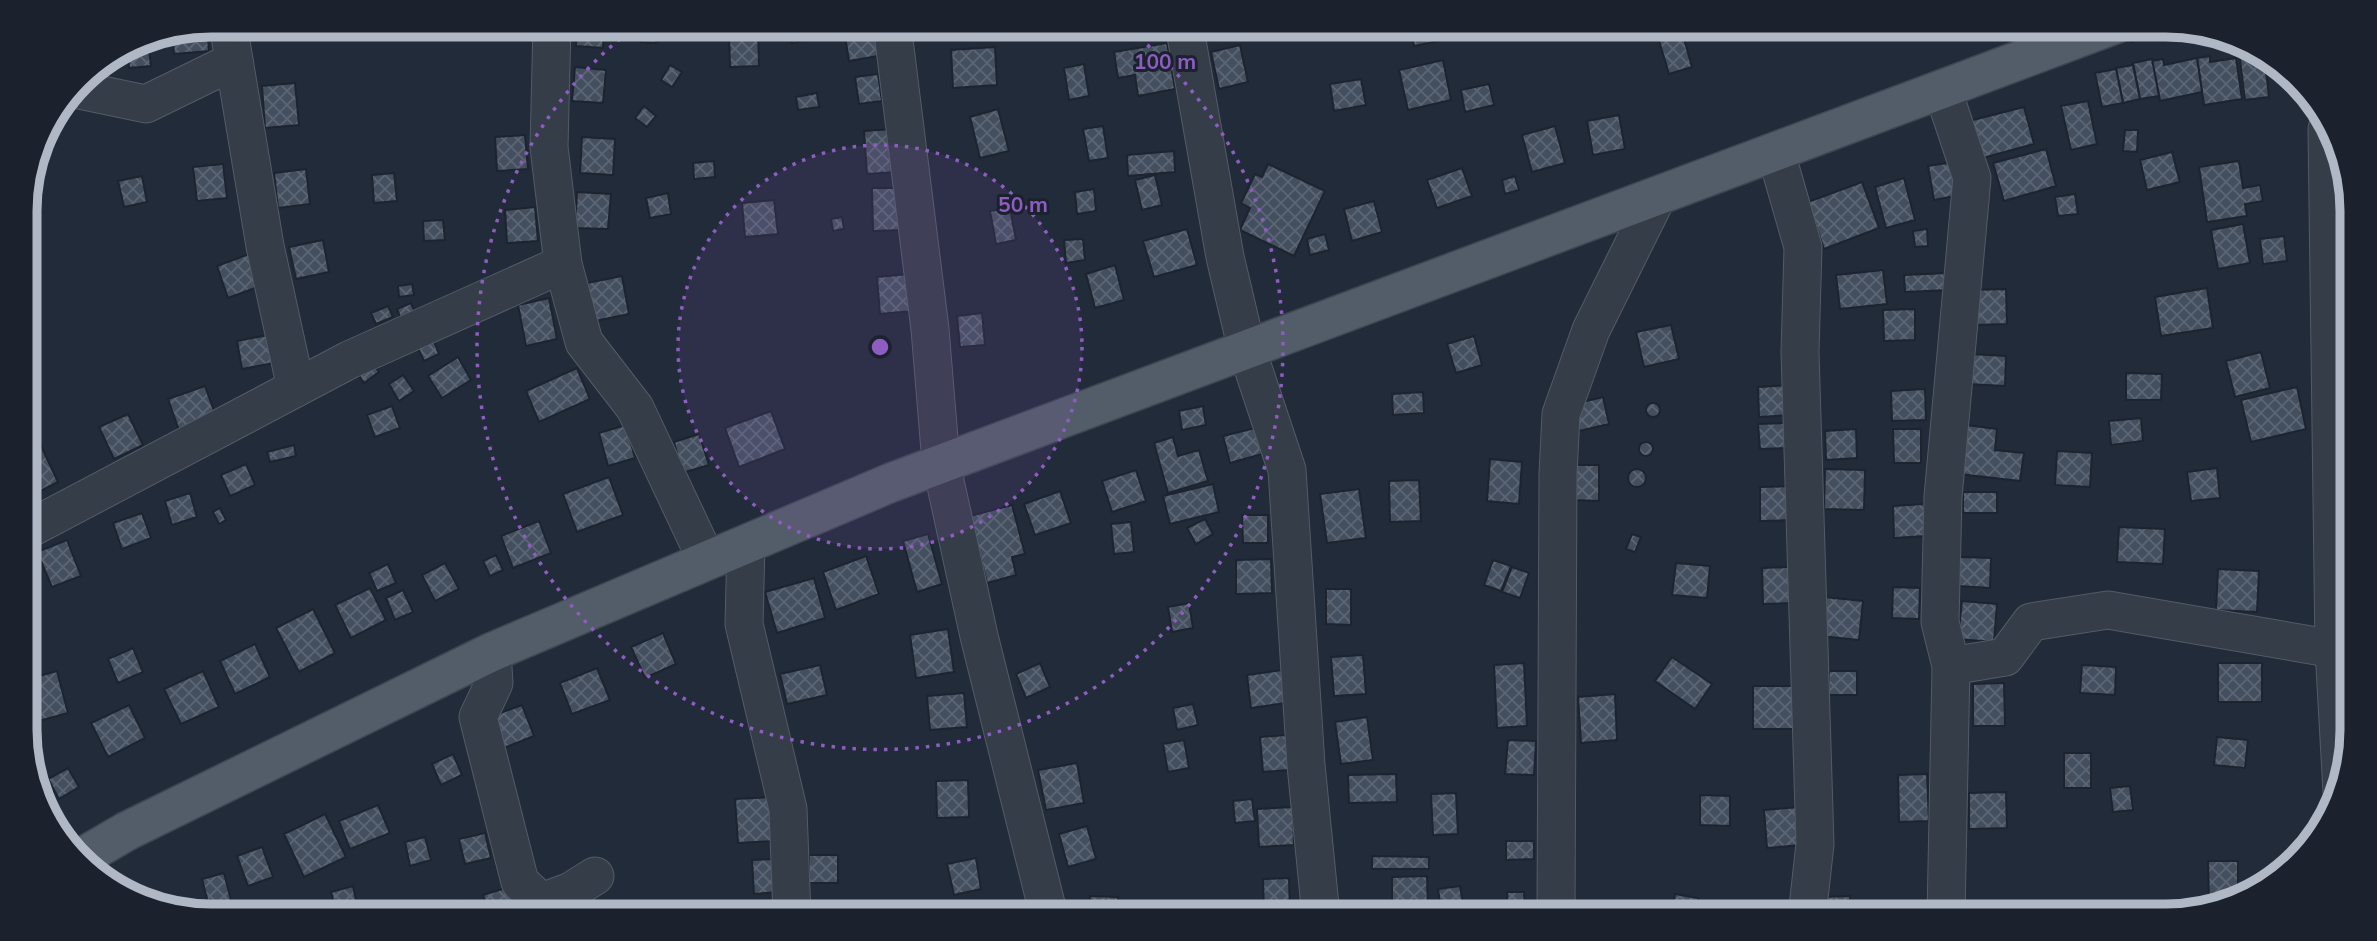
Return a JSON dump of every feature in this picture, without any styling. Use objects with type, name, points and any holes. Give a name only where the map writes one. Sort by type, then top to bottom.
[{"type":"main road","points":[[88,853],[127,831],[492,652],[941,463],[2082,37]]},
{"type":"street","points":[[230,37],[265,246],[296,388]]},
{"type":"street","points":[[552,37],[549,146],[563,264],[584,342],[635,408],[707,561]]},
{"type":"street","points":[[894,37],[930,329],[941,463],[979,636],[1046,904]]},
{"type":"street","points":[[1186,37],[1224,257],[1247,350],[1287,470],[1306,765],[1320,904]]},
{"type":"street","points":[[85,91],[146,104],[234,61]]},
{"type":"street","points":[[1943,91],[1972,178],[1943,498],[1940,622],[1951,666],[1946,904]]},
{"type":"street","points":[[1776,153],[1803,247],[1800,352],[1815,844],[1808,904]]},
{"type":"street","points":[[2339,188],[2334,649],[2339,745]]},
{"type":"street","points":[[1556,904],[1558,474],[1561,414],[1591,330],[1657,197]]},
{"type":"street","points":[[37,525],[348,360],[563,264]]},
{"type":"street","points":[[746,544],[744,624],[788,810],[792,904]]},
{"type":"street","points":[[1951,666],[2005,657],[2032,621],[2108,610],[2334,649]]},
{"type":"street","points":[[492,652],[494,683],[478,717],[520,882],[542,904]]},
{"type":"street","points":[[553,904],[595,876]]},
{"type":"building","points":[[208,37],[209,51],[174,54],[173,41]]},
{"type":"building","points":[[576,37],[603,37],[603,48],[576,46]]},
{"type":"building","points":[[642,37],[657,37],[656,43],[641,42]]},
{"type":"building","points":[[729,37],[758,37],[759,66],[730,67]]},
{"type":"building","points":[[791,37],[815,38],[792,43]]},
{"type":"building","points":[[845,37],[881,37],[884,55],[849,61]]},
{"type":"building","points":[[1412,37],[1438,37],[1439,41],[1414,46]]},
{"type":"building","points":[[1658,37],[1684,37],[1692,67],[1669,74]]},
{"type":"building","points":[[2131,37],[2146,37],[2132,42]]},
{"type":"building","points":[[1167,43],[1175,89],[1138,96],[1135,75],[1118,78],[1114,52]]},
{"type":"building","points":[[1240,45],[1248,82],[1219,89],[1211,52]]},
{"type":"building","points":[[995,47],[997,85],[953,88],[951,50]]},
{"type":"building","points":[[149,48],[151,66],[129,68],[128,58]]},
{"type":"building","points":[[2239,53],[2266,68],[2269,97],[2245,100]]},
{"type":"building","points":[[2210,56],[2210,62],[2236,58],[2242,99],[2204,105],[2197,58]]},
{"type":"building","points":[[2197,58],[2202,92],[2160,101],[2152,61],[2163,59],[2164,65]]},
{"type":"building","points":[[2152,59],[2159,96],[2140,99],[2133,63]]},
{"type":"building","points":[[1443,60],[1451,100],[1408,110],[1399,70]]},
{"type":"building","points":[[1084,64],[1089,96],[1069,100],[1064,68]]},
{"type":"building","points":[[670,65],[682,72],[672,87],[661,80]]},
{"type":"building","points":[[2133,65],[2140,99],[2123,103],[2116,68]]},
{"type":"building","points":[[575,67],[606,70],[603,103],[572,101]]},
{"type":"building","points":[[2116,69],[2123,103],[2102,107],[2095,73]]},
{"type":"building","points":[[878,74],[882,101],[859,104],[855,77]]},
{"type":"building","points":[[1361,79],[1366,105],[1334,111],[1330,84]]},
{"type":"building","points":[[295,83],[299,125],[265,128],[262,86]]},
{"type":"building","points":[[1489,84],[1494,105],[1465,112],[1461,90]]},
{"type":"building","points":[[817,93],[819,107],[798,110],[796,97]]},
{"type":"building","points":[[2088,101],[2097,144],[2071,150],[2061,106]]},
{"type":"building","points":[[644,106],[656,116],[647,127],[635,118]]},
{"type":"building","points":[[2024,107],[2034,144],[1979,159],[1969,121]]},
{"type":"building","points":[[998,109],[1009,151],[980,158],[970,117]]},
{"type":"building","points":[[1619,115],[1625,149],[1593,155],[1587,121]]},
{"type":"building","points":[[1103,126],[1108,158],[1089,161],[1083,129]]},
{"type":"building","points":[[1555,126],[1565,163],[1532,172],[1522,135]]},
{"type":"building","points":[[895,129],[897,172],[867,174],[864,131]]},
{"type":"building","points":[[2125,130],[2138,130],[2137,152],[2123,151]]},
{"type":"building","points":[[525,135],[528,169],[497,171],[495,137]]},
{"type":"building","points":[[582,137],[615,139],[613,175],[580,173]]},
{"type":"building","points":[[2046,149],[2056,186],[2004,201],[1993,163]]},
{"type":"building","points":[[1174,151],[1175,172],[1128,176],[1127,155]]},
{"type":"building","points":[[2172,152],[2180,182],[2147,190],[2140,160]]},
{"type":"building","points":[[714,161],[715,177],[694,179],[693,163]]},
{"type":"building","points":[[2239,161],[2243,188],[2260,185],[2263,201],[2245,204],[2247,216],[2207,222],[2199,167]]},
{"type":"building","points":[[1954,162],[1960,195],[1934,200],[1928,166]]},
{"type":"building","points":[[223,164],[227,198],[197,201],[193,167]]},
{"type":"building","points":[[1268,164],[1325,191],[1294,256],[1240,230],[1250,208],[1241,203],[1255,174],[1262,177]]},
{"type":"building","points":[[1462,168],[1472,196],[1437,208],[1427,180]]},
{"type":"building","points":[[306,169],[310,204],[278,208],[274,173]]},
{"type":"building","points":[[394,173],[397,201],[374,203],[372,175]]},
{"type":"building","points":[[1155,175],[1162,205],[1142,210],[1135,180]]},
{"type":"building","points":[[142,176],[147,202],[124,207],[118,181]]},
{"type":"building","points":[[1515,176],[1519,190],[1505,194],[1502,180]]},
{"type":"building","points":[[1904,178],[1915,220],[1886,228],[1875,187]]},
{"type":"building","points":[[1862,182],[1879,228],[1824,249],[1808,202]]},
{"type":"building","points":[[872,188],[902,188],[903,230],[873,231]]},
{"type":"building","points":[[1094,189],[1096,211],[1077,214],[1075,192]]},
{"type":"building","points":[[577,192],[611,194],[608,229],[575,228]]},
{"type":"building","points":[[668,193],[671,214],[650,218],[646,198]]},
{"type":"building","points":[[2075,194],[2078,214],[2058,216],[2055,197]]},
{"type":"building","points":[[774,200],[778,234],[745,237],[742,203]]},
{"type":"building","points":[[1374,201],[1382,232],[1352,241],[1344,209]]},
{"type":"building","points":[[535,207],[538,241],[507,243],[505,210]]},
{"type":"building","points":[[1010,208],[1016,240],[996,244],[990,211]]},
{"type":"building","points":[[842,217],[844,229],[833,231],[831,219]]},
{"type":"building","points":[[443,220],[445,240],[424,241],[423,221]]},
{"type":"building","points":[[2243,224],[2250,263],[2218,269],[2211,230]]},
{"type":"building","points":[[1187,229],[1197,265],[1154,277],[1143,241]]},
{"type":"building","points":[[1927,229],[1928,246],[1915,247],[1913,231]]},
{"type":"building","points":[[1325,234],[1329,250],[1310,255],[1307,239]]},
{"type":"building","points":[[2284,236],[2287,261],[2263,264],[2260,239]]},
{"type":"building","points":[[1083,239],[1085,260],[1066,263],[1064,240]]},
{"type":"building","points":[[323,240],[329,272],[296,279],[289,247]]},
{"type":"building","points":[[252,253],[263,285],[228,298],[217,266]]},
{"type":"building","points":[[1115,265],[1124,300],[1095,308],[1086,274]]},
{"type":"building","points":[[1883,270],[1887,304],[1840,309],[1836,275]]},
{"type":"building","points":[[1948,273],[1949,290],[1905,292],[1904,275]]},
{"type":"building","points":[[909,274],[913,311],[880,314],[877,277]]},
{"type":"building","points":[[622,276],[629,314],[595,321],[587,283]]},
{"type":"building","points":[[412,284],[414,295],[399,297],[398,286]]},
{"type":"building","points":[[2207,288],[2213,328],[2161,336],[2155,297]]},
{"type":"building","points":[[2006,289],[2007,324],[1973,325],[1972,290]]},
{"type":"building","points":[[549,298],[557,339],[526,346],[518,305]]},
{"type":"building","points":[[411,303],[416,315],[402,322],[397,309]]},
{"type":"building","points":[[388,306],[393,317],[376,324],[371,313]]},
{"type":"building","points":[[1915,309],[1915,340],[1884,341],[1883,310]]},
{"type":"building","points":[[982,313],[985,345],[960,347],[957,316]]},
{"type":"building","points":[[1671,325],[1679,359],[1644,367],[1636,332]]},
{"type":"building","points":[[268,335],[274,363],[242,369],[237,341]]},
{"type":"building","points":[[1474,336],[1482,365],[1456,373],[1447,344]]},
{"type":"building","points":[[433,339],[439,354],[424,361],[417,346]]},
{"type":"building","points":[[2261,352],[2270,388],[2235,397],[2226,361]]},
{"type":"building","points":[[1969,354],[2006,356],[2005,386],[1967,384]]},
{"type":"building","points":[[458,357],[471,380],[442,398],[428,376]]},
{"type":"building","points":[[372,362],[379,372],[364,383],[357,373]]},
{"type":"building","points":[[577,368],[590,399],[539,422],[526,391]]},
{"type":"building","points":[[2126,373],[2162,374],[2161,400],[2126,400]]},
{"type":"building","points":[[403,375],[414,391],[399,401],[389,384]]},
{"type":"building","points":[[1790,385],[1792,415],[1759,417],[1758,387]]},
{"type":"building","points":[[205,386],[218,422],[181,436],[168,399]]},
{"type":"building","points":[[2297,387],[2306,429],[2251,442],[2241,400]]},
{"type":"building","points":[[1925,389],[1926,420],[1892,421],[1891,391]]},
{"type":"building","points":[[1423,392],[1424,413],[1393,415],[1392,394]]},
{"type":"building","points":[[1603,397],[1609,424],[1579,431],[1574,404]]},
{"type":"building","points":[[1653,403],[1658,405],[1658,415],[1653,417],[1648,415],[1646,410],[1648,405]]},
{"type":"building","points":[[392,406],[400,428],[375,437],[367,415]]},
{"type":"building","points":[[1203,406],[1206,425],[1182,430],[1179,411]]},
{"type":"building","points":[[771,411],[785,449],[739,467],[725,428]]},
{"type":"building","points":[[128,414],[143,445],[114,459],[99,427]]},
{"type":"building","points":[[2141,418],[2143,441],[2111,445],[2109,421]]},
{"type":"building","points":[[1785,423],[1786,448],[1760,449],[1758,424]]},
{"type":"building","points":[[626,425],[635,458],[608,466],[599,433]]},
{"type":"building","points":[[1966,425],[1997,429],[1995,450],[2024,453],[2020,481],[1959,474]]},
{"type":"building","points":[[1255,428],[1262,454],[1230,463],[1223,436]]},
{"type":"building","points":[[1856,429],[1857,458],[1826,460],[1825,431]]},
{"type":"building","points":[[1893,429],[1921,429],[1921,463],[1894,463]]},
{"type":"building","points":[[699,434],[709,465],[682,473],[674,442]]},
{"type":"building","points":[[37,437],[58,482],[37,493]]},
{"type":"building","points":[[1173,437],[1178,456],[1199,450],[1208,481],[1168,493],[1154,443]]},
{"type":"building","points":[[1643,442],[1649,442],[1653,449],[1649,456],[1643,456],[1639,452],[1639,446]]},
{"type":"building","points":[[294,445],[296,456],[270,462],[267,452]]},
{"type":"building","points":[[2057,451],[2092,453],[2090,487],[2055,485]]},
{"type":"building","points":[[1490,459],[1522,462],[1519,504],[1487,501]]},
{"type":"building","points":[[246,464],[255,485],[230,496],[221,475]]},
{"type":"building","points":[[1574,465],[1599,465],[1599,501],[1573,500]]},
{"type":"building","points":[[2217,468],[2220,498],[2191,501],[2187,472]]},
{"type":"building","points":[[1637,469],[1643,472],[1646,478],[1643,484],[1637,487],[1631,484],[1628,478],[1631,472]]},
{"type":"building","points":[[1825,469],[1865,470],[1864,510],[1824,509]]},
{"type":"building","points":[[1136,470],[1146,501],[1112,512],[1102,481]]},
{"type":"building","points":[[609,477],[623,515],[577,532],[563,494]]},
{"type":"building","points":[[1419,480],[1421,521],[1390,522],[1389,481]]},
{"type":"building","points":[[1213,484],[1219,512],[1170,524],[1163,496]]},
{"type":"building","points":[[1793,486],[1793,520],[1760,521],[1760,487]]},
{"type":"building","points":[[1359,489],[1366,538],[1327,543],[1320,494]]},
{"type":"building","points":[[1060,491],[1071,523],[1035,535],[1024,504]]},
{"type":"building","points":[[1963,492],[1997,492],[1997,513],[1963,513]]},
{"type":"building","points":[[190,493],[197,517],[172,525],[165,501]]},
{"type":"building","points":[[1924,504],[1926,536],[1894,538],[1893,506]]},
{"type":"building","points":[[1012,505],[1025,554],[1012,557],[1016,575],[987,583],[970,516]]},
{"type":"building","points":[[220,508],[226,520],[219,524],[213,512]]},
{"type":"building","points":[[142,513],[151,538],[122,549],[113,523]]},
{"type":"building","points":[[1242,515],[1268,515],[1268,543],[1243,543]]},
{"type":"building","points":[[1205,519],[1213,534],[1196,544],[1187,528]]},
{"type":"building","points":[[539,521],[551,553],[513,568],[501,536]]},
{"type":"building","points":[[1131,522],[1134,552],[1114,554],[1111,524]]},
{"type":"building","points":[[2119,527],[2165,529],[2163,564],[2117,562]]},
{"type":"building","points":[[928,534],[942,584],[917,592],[903,541]]},
{"type":"building","points":[[1632,534],[1641,537],[1635,552],[1626,549]]},
{"type":"building","points":[[67,540],[81,576],[52,587],[37,552]]},
{"type":"building","points":[[496,555],[503,570],[490,576],[483,561]]},
{"type":"building","points":[[866,556],[879,594],[836,610],[823,572]]},
{"type":"building","points":[[1960,557],[1991,558],[1990,588],[1958,586]]},
{"type":"building","points":[[1271,559],[1272,593],[1236,594],[1236,560]]},
{"type":"building","points":[[1493,560],[1511,566],[1501,591],[1484,585]]},
{"type":"building","points":[[445,563],[459,589],[435,601],[422,575]]},
{"type":"building","points":[[1676,563],[1710,566],[1707,598],[1672,595]]},
{"type":"building","points":[[388,564],[396,583],[377,591],[369,573]]},
{"type":"building","points":[[1512,567],[1529,573],[1520,598],[1502,592]]},
{"type":"building","points":[[1790,567],[1791,603],[1763,604],[1762,568]]},
{"type":"building","points":[[2218,569],[2259,571],[2257,612],[2216,610]]},
{"type":"building","points":[[814,578],[825,618],[777,633],[765,592]]},
{"type":"building","points":[[1893,587],[1920,588],[1919,619],[1892,618]]},
{"type":"building","points":[[370,588],[386,620],[351,638],[335,605]]},
{"type":"building","points":[[1326,589],[1351,589],[1351,625],[1326,624]]},
{"type":"building","points":[[403,590],[413,612],[395,620],[386,598]]},
{"type":"building","points":[[1824,597],[1863,601],[1859,640],[1820,636]]},
{"type":"building","points":[[1962,601],[1997,604],[1994,642],[1958,639]]},
{"type":"building","points":[[1189,603],[1193,628],[1172,632],[1168,607]]},
{"type":"building","points":[[313,609],[335,653],[299,672],[276,628]]},
{"type":"building","points":[[948,629],[954,672],[916,678],[910,635]]},
{"type":"building","points":[[663,633],[676,664],[645,678],[631,647]]},
{"type":"building","points":[[255,644],[270,677],[235,694],[220,661]]},
{"type":"building","points":[[133,648],[143,672],[118,683],[108,659]]},
{"type":"building","points":[[1363,655],[1366,694],[1334,696],[1331,657]]},
{"type":"building","points":[[1672,657],[1712,684],[1695,709],[1655,681]]},
{"type":"building","points":[[1040,663],[1050,687],[1026,698],[1016,674]]},
{"type":"building","points":[[1524,663],[1527,726],[1497,728],[1494,665]]},
{"type":"building","points":[[2218,663],[2262,663],[2262,702],[2218,702]]},
{"type":"building","points":[[820,665],[827,695],[787,704],[780,674]]},
{"type":"building","points":[[2082,665],[2116,667],[2115,695],[2080,693]]},
{"type":"building","points":[[597,668],[610,700],[572,714],[560,683]]},
{"type":"building","points":[[1282,670],[1286,703],[1251,708],[1247,675]]},
{"type":"building","points":[[57,671],[68,713],[37,722],[37,677]]},
{"type":"building","points":[[203,671],[219,707],[181,724],[164,689]]},
{"type":"building","points":[[1829,671],[1857,671],[1857,695],[1828,695]]},
{"type":"building","points":[[2004,683],[2005,726],[1973,726],[1973,684]]},
{"type":"building","points":[[1753,686],[1797,686],[1797,729],[1753,729]]},
{"type":"building","points":[[964,693],[967,727],[930,730],[927,696]]},
{"type":"building","points":[[1615,694],[1617,740],[1581,743],[1578,697]]},
{"type":"building","points":[[1193,704],[1198,725],[1177,730],[1173,708]]},
{"type":"building","points":[[129,705],[145,738],[108,757],[91,723]]},
{"type":"building","points":[[522,705],[534,736],[496,751],[484,719]]},
{"type":"building","points":[[1367,717],[1373,760],[1341,764],[1335,722]]},
{"type":"building","points":[[1287,735],[1289,770],[1263,772],[1260,737]]},
{"type":"building","points":[[2217,737],[2248,740],[2245,768],[2214,765]]},
{"type":"building","points":[[1184,740],[1189,768],[1168,772],[1163,744]]},
{"type":"building","points":[[1508,740],[1536,741],[1534,775],[1505,774]]},
{"type":"building","points":[[2064,753],[2091,753],[2091,788],[2064,788]]},
{"type":"building","points":[[453,754],[462,775],[441,785],[432,764]]},
{"type":"building","points":[[1077,763],[1084,803],[1046,810],[1038,770]]},
{"type":"building","points":[[68,768],[79,787],[59,799],[48,779]]},
{"type":"building","points":[[1396,774],[1397,802],[1349,803],[1348,775]]},
{"type":"building","points":[[1927,774],[1929,821],[1899,822],[1898,775]]},
{"type":"building","points":[[968,780],[969,817],[937,818],[936,781]]},
{"type":"building","points":[[2130,786],[2133,810],[2113,812],[2110,788]]},
{"type":"building","points":[[2006,792],[2007,828],[1969,829],[1969,793]]},
{"type":"building","points":[[1456,793],[1458,834],[1433,835],[1431,794]]},
{"type":"building","points":[[1700,795],[1730,796],[1730,826],[1700,825]]},
{"type":"building","points":[[772,797],[774,841],[738,843],[735,799]]},
{"type":"building","points":[[1252,799],[1255,821],[1235,823],[1233,801]]},
{"type":"building","points":[[378,805],[390,833],[350,849],[339,821]]},
{"type":"building","points":[[1293,807],[1294,845],[1259,847],[1257,809]]},
{"type":"building","points":[[1799,807],[1802,845],[1767,848],[1764,810]]},
{"type":"building","points":[[325,814],[346,857],[304,877],[284,834]]},
{"type":"building","points":[[1087,826],[1096,859],[1068,867],[1059,834]]},
{"type":"building","points":[[485,833],[491,858],[465,864],[459,839]]},
{"type":"building","points":[[425,837],[431,860],[410,866],[405,842]]},
{"type":"building","points":[[1506,841],[1534,841],[1534,859],[1506,860]]},
{"type":"building","points":[[262,847],[273,877],[248,886],[237,856]]},
{"type":"building","points":[[809,855],[838,855],[838,883],[809,883]]},
{"type":"building","points":[[1372,856],[1429,857],[1429,869],[1372,869]]},
{"type":"building","points":[[976,858],[981,889],[954,895],[947,864]]},
{"type":"building","points":[[777,859],[779,892],[754,894],[752,860]]},
{"type":"building","points":[[2208,861],[2238,861],[2238,888],[2209,899]]},
{"type":"building","points":[[224,873],[232,904],[208,904],[202,879]]},
{"type":"building","points":[[1427,876],[1428,904],[1392,904],[1392,877]]},
{"type":"building","points":[[1289,878],[1290,904],[1264,904],[1263,879]]},
{"type":"building","points":[[353,886],[357,904],[334,904],[331,892]]},
{"type":"building","points":[[512,886],[517,904],[486,904],[483,895]]},
{"type":"building","points":[[1460,886],[1463,904],[1440,904],[1438,889]]},
{"type":"building","points":[[1507,892],[1524,892],[1524,904],[1508,904]]},
{"type":"building","points":[[1675,894],[1698,898],[1697,904],[1673,904]]},
{"type":"building","points":[[1090,896],[1118,897],[1118,904],[1090,904]]},
{"type":"building","points":[[1850,896],[1850,904],[1821,904],[1821,897]]},
{"type":"building","points":[[462,900],[463,904],[442,904]]}]
